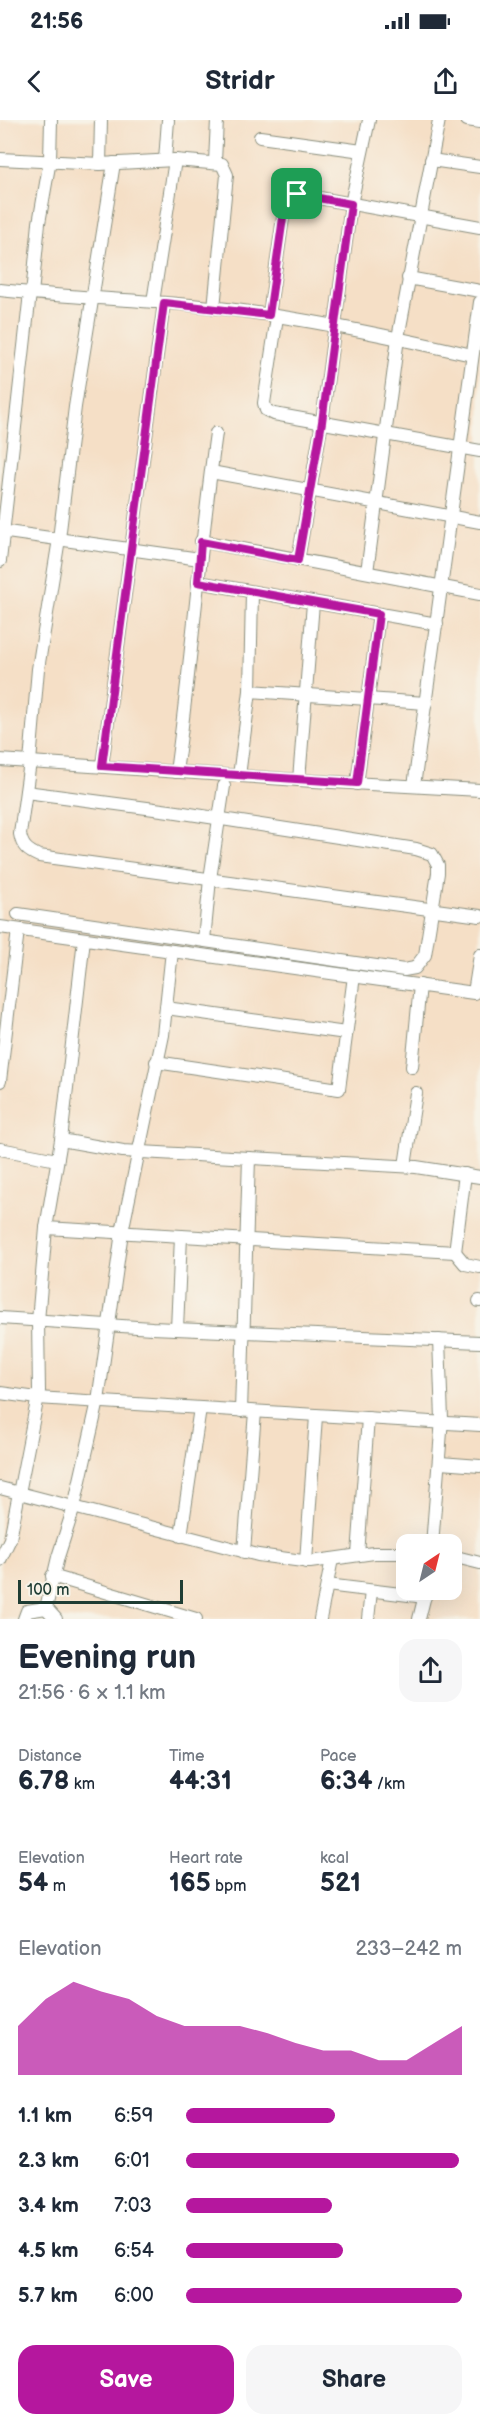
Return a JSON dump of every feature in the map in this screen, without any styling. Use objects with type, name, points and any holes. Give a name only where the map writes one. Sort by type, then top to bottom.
[{"type":"street","points":[[0,561],[39,223],[50,160],[51,120]]},
{"type":"street","points":[[100,164],[102,120]]},
{"type":"street","points":[[102,766],[132,549],[159,303],[170,160],[168,120]]},
{"type":"street","points":[[215,162],[217,120]]},
{"type":"street","points":[[298,560],[322,422],[351,204],[369,120]]},
{"type":"street","points":[[367,572],[398,338],[439,120]]},
{"type":"street","points":[[467,120],[480,122]]},
{"type":"street","points":[[260,137],[362,151]]},
{"type":"street","points":[[0,159],[100,164],[170,160],[222,164],[227,175],[214,308]]},
{"type":"street","points":[[431,160],[480,167]]},
{"type":"street","points":[[114,163],[75,407],[59,539],[38,669],[30,762],[20,834],[21,844],[39,856],[480,916]]},
{"type":"street","points":[[480,227],[297,194],[289,197],[285,204],[264,403],[266,410],[274,414],[480,450]]},
{"type":"street","points":[[408,278],[480,291]]},
{"type":"street","points":[[0,290],[214,308],[273,316],[398,338],[472,355]]},
{"type":"street","points":[[414,786],[461,446],[475,380],[472,355],[480,309]]},
{"type":"street","points":[[176,772],[190,674],[201,542],[216,433]]},
{"type":"street","points":[[211,472],[480,522]]},
{"type":"street","points":[[2,532],[200,560]]},
{"type":"street","points":[[201,542],[480,594]]},
{"type":"street","points":[[198,582],[437,624]]},
{"type":"street","points":[[239,776],[250,691],[252,592]]},
{"type":"street","points":[[299,780],[313,603]]},
{"type":"street","points":[[357,783],[379,614]]},
{"type":"street","points":[[250,691],[426,703]]},
{"type":"street","points":[[0,760],[480,790]]},
{"type":"street","points":[[204,940],[210,879],[224,786]]},
{"type":"street","points":[[18,914],[404,970],[415,968],[425,955],[438,865],[432,854],[426,851],[219,818],[26,792]]},
{"type":"street","points":[[0,927],[474,993],[480,955]]},
{"type":"street","points":[[0,1081],[4,1020],[18,930]]},
{"type":"street","points":[[0,1560],[10,1539],[37,1398],[38,1321],[46,1228],[61,1140],[84,939]]},
{"type":"street","points":[[46,1608],[52,1576],[74,1507],[98,1401],[122,1233],[163,1035],[172,951]]},
{"type":"street","points":[[156,1062],[339,1089],[354,976]]},
{"type":"street","points":[[412,1067],[420,985]]},
{"type":"street","points":[[166,1008],[346,1033]]},
{"type":"street","points":[[405,1166],[416,1093]]},
{"type":"street","points":[[61,1140],[123,1151],[405,1166],[480,1177]]},
{"type":"street","points":[[0,1149],[57,1160]]},
{"type":"street","points":[[241,1411],[249,1158]]},
{"type":"street","points":[[455,1252],[465,1174]]},
{"type":"street","points":[[46,1228],[455,1252],[465,1264],[480,1267]]},
{"type":"street","points":[[177,1329],[181,1236]]},
{"type":"street","points":[[0,1318],[177,1329],[480,1342]]},
{"type":"street","points":[[433,1534],[442,1422],[439,1340]]},
{"type":"street","points":[[0,1393],[37,1398],[480,1425]]},
{"type":"street","points":[[181,1536],[200,1408]]},
{"type":"street","points":[[244,1552],[255,1412]]},
{"type":"street","points":[[306,1562],[316,1416]]},
{"type":"street","points":[[358,1555],[368,1418]]},
{"type":"street","points":[[440,1463],[480,1466]]},
{"type":"street","points":[[0,1488],[244,1552],[306,1562],[358,1555],[396,1553]]},
{"type":"street","points":[[462,1558],[480,1563]]},
{"type":"street","points":[[320,1619],[332,1559]]},
{"type":"street","points":[[52,1576],[196,1619]]},
{"type":"street","points":[[327,1585],[396,1592]]},
{"type":"street","points":[[368,1619],[371,1591]]},
{"type":"street","points":[[419,1619],[424,1600]]},
{"type":"street","points":[[24,1619],[27,1611],[46,1608]]},
{"type":"street","points":[[46,1608],[56,1619]]},
{"type":"route","points":[[297,194],[351,204],[322,422],[298,560],[201,542],[198,582],[379,614],[357,783],[102,766],[126,602],[135,515],[164,303],[269,315],[285,204],[289,197],[297,194]]}]
